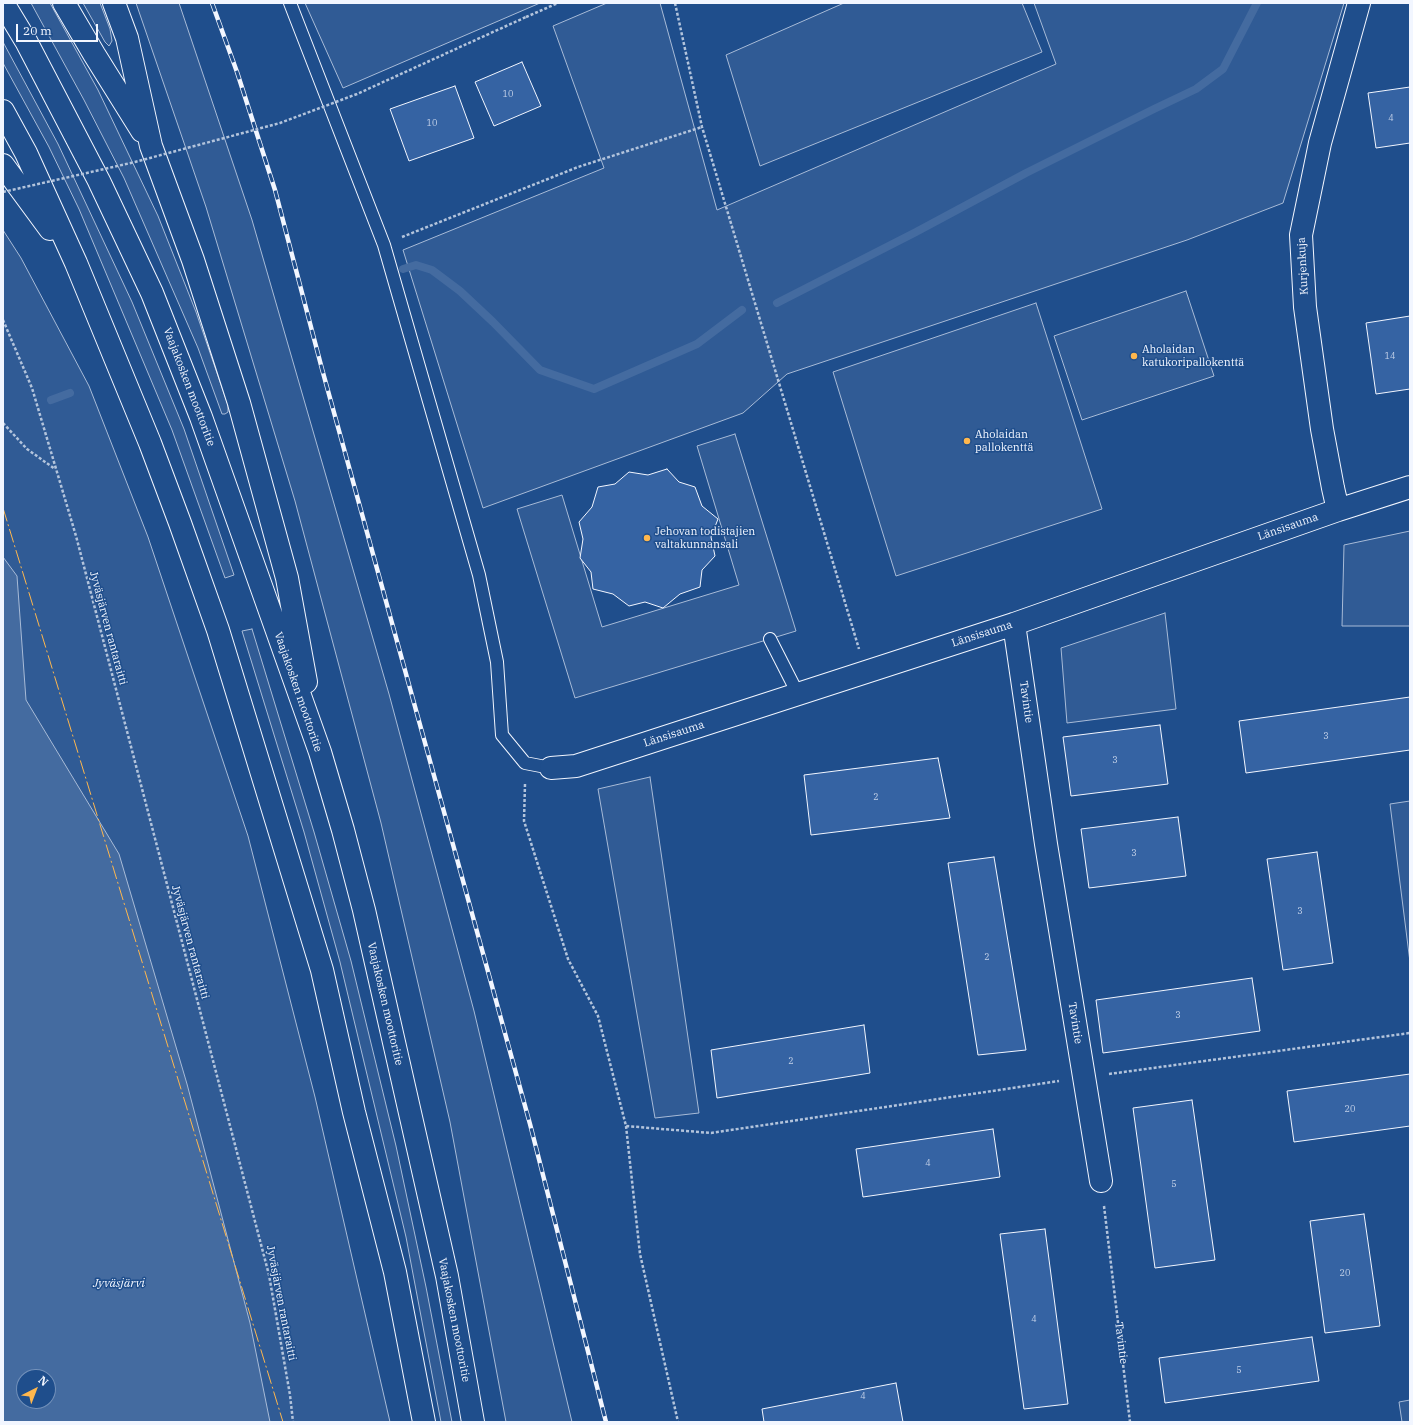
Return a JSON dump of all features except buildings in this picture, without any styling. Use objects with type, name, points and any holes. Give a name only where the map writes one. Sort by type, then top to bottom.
[{"type":"main road","name":"Vaajakosken moottoritie","points":[[3,3],[26,41],[99,181],[152,293],[201,416],[320,752],[343,830],[365,917],[447,1276],[473,1422]]},
{"type":"main road","points":[[64,3],[151,146]]},
{"type":"main road","points":[[114,3],[127,38],[151,146],[193,260],[240,403],[287,578],[320,752]]},
{"type":"main road","name":"Kurjenkuja","points":[[1338,510],[1322,428],[1306,307],[1301,235],[1320,143],[1360,3]]},
{"type":"main road","points":[[3,111],[26,153],[76,263],[150,443],[216,622],[322,970],[354,1112],[395,1272],[424,1422]]},
{"type":"main road","points":[[3,165],[76,263]]},
{"type":"main road","name":"Länsisauma","points":[[551,768],[576,766],[1014,624],[1338,510],[1410,487]]},
{"type":"main road","name":"Tavintie","points":[[1014,624],[1046,844],[1101,1181]]},
{"type":"lane","points":[[290,3],[384,245],[479,575],[497,662],[502,735],[525,763],[551,768]]},
{"type":"lane","points":[[770,639],[798,694]]},
{"type":"path","points":[[3,192],[135,162],[280,123],[357,94],[558,3]]},
{"type":"path","points":[[675,3],[702,127],[859,649]]},
{"type":"path","points":[[384,245],[578,167],[702,127]]},
{"type":"path","name":"Jyväsjärven rantaraitti","points":[[3,320],[32,388],[76,536],[269,1275],[290,1395],[293,1422]]},
{"type":"path","points":[[3,423],[27,448],[56,469]]},
{"type":"path","points":[[525,763],[524,821],[568,959],[598,1016],[626,1126],[640,1254],[678,1422]]},
{"type":"path","points":[[626,1126],[711,1134]]},
{"type":"path","name":"Tavintie","points":[[1101,1181],[1130,1422]]},
{"type":"shaded area","points":[[31,3],[50,3],[98,90],[158,216],[196,312],[228,405],[228,412],[225,414],[222,414],[198,348],[124,178],[84,100]]},
{"type":"shaded area","points":[[83,3],[100,3],[110,29],[112,41],[109,46],[105,42]]},
{"type":"shaded area","points":[[136,3],[179,3],[252,220],[389,694],[474,1011],[572,1422],[506,1422],[450,1122],[381,823],[295,501],[206,207]]},
{"type":"shaded area","points":[[305,3],[540,3],[343,88]]},
{"type":"shaded area","points":[[607,3],[660,3],[717,210],[1056,64],[1034,3],[1344,3],[1283,203],[1187,240],[787,374],[743,413],[483,508],[403,250],[604,168],[553,26]]},
{"type":"shaded area","points":[[844,3],[1022,3],[1042,52],[760,166],[726,55]]},
{"type":"shaded area","points":[[3,42],[58,144],[132,302],[184,429],[234,575],[225,578],[172,430],[79,209],[49,147],[3,63]]},
{"type":"shaded area","points":[[3,230],[21,258],[89,386],[148,537],[248,836],[315,1097],[390,1422],[3,1422]]},
{"type":"shaded area","name":"Aholaidan katukoripallokenttä","points":[[1186,291],[1214,376],[1082,420],[1054,336]]},
{"type":"shaded area","name":"Aholaidan pallokenttä","points":[[1036,303],[1102,509],[896,576],[833,372]]},
{"type":"shaded area","points":[[735,434],[796,631],[575,698],[517,509],[562,495],[602,627],[739,585],[697,446]]},
{"type":"shaded area","points":[[1410,531],[1410,626],[1342,626],[1344,545]]},
{"type":"shaded area","points":[[1165,613],[1176,709],[1067,723],[1061,648]]},
{"type":"shaded area","points":[[252,629],[314,832],[351,961],[396,1146],[426,1287],[452,1422],[441,1422],[406,1237],[340,962],[304,832],[242,631]]},
{"type":"shaded area","points":[[650,777],[699,1113],[655,1118],[598,789]]},
{"type":"shaded area","points":[[1410,801],[1410,962],[1390,804]]},
{"type":"shaded area","points":[[1410,1400],[1410,1422],[1402,1422],[1399,1402]]},
{"type":"water","name":"Jyväsjärvi","points":[[3,557],[17,576],[26,700],[119,854],[187,1084],[250,1323],[270,1422],[3,1422]]},
{"type":"waterway","points":[[777,303],[916,232],[1026,173],[1196,89],[1223,69],[1257,3]]},
{"type":"waterway","points":[[403,269],[416,265],[432,270],[460,291],[540,370],[594,389],[697,344],[742,310]]},
{"type":"waterway","points":[[51,400],[70,393]]},
{"type":"railway","points":[[212,3],[237,72],[275,190],[322,369],[530,1124],[606,1422]]},
{"type":"power","points":[[3,508],[283,1422]]},
{"type":"place","name":"Aholaidan katukoripallokenttä","points":[[1134,356]]},
{"type":"place","name":"Aholaidan pallokenttä","points":[[967,441]]},
{"type":"place","name":"Jehovan todistajien valtakunnansali","points":[[647,538]]}]
